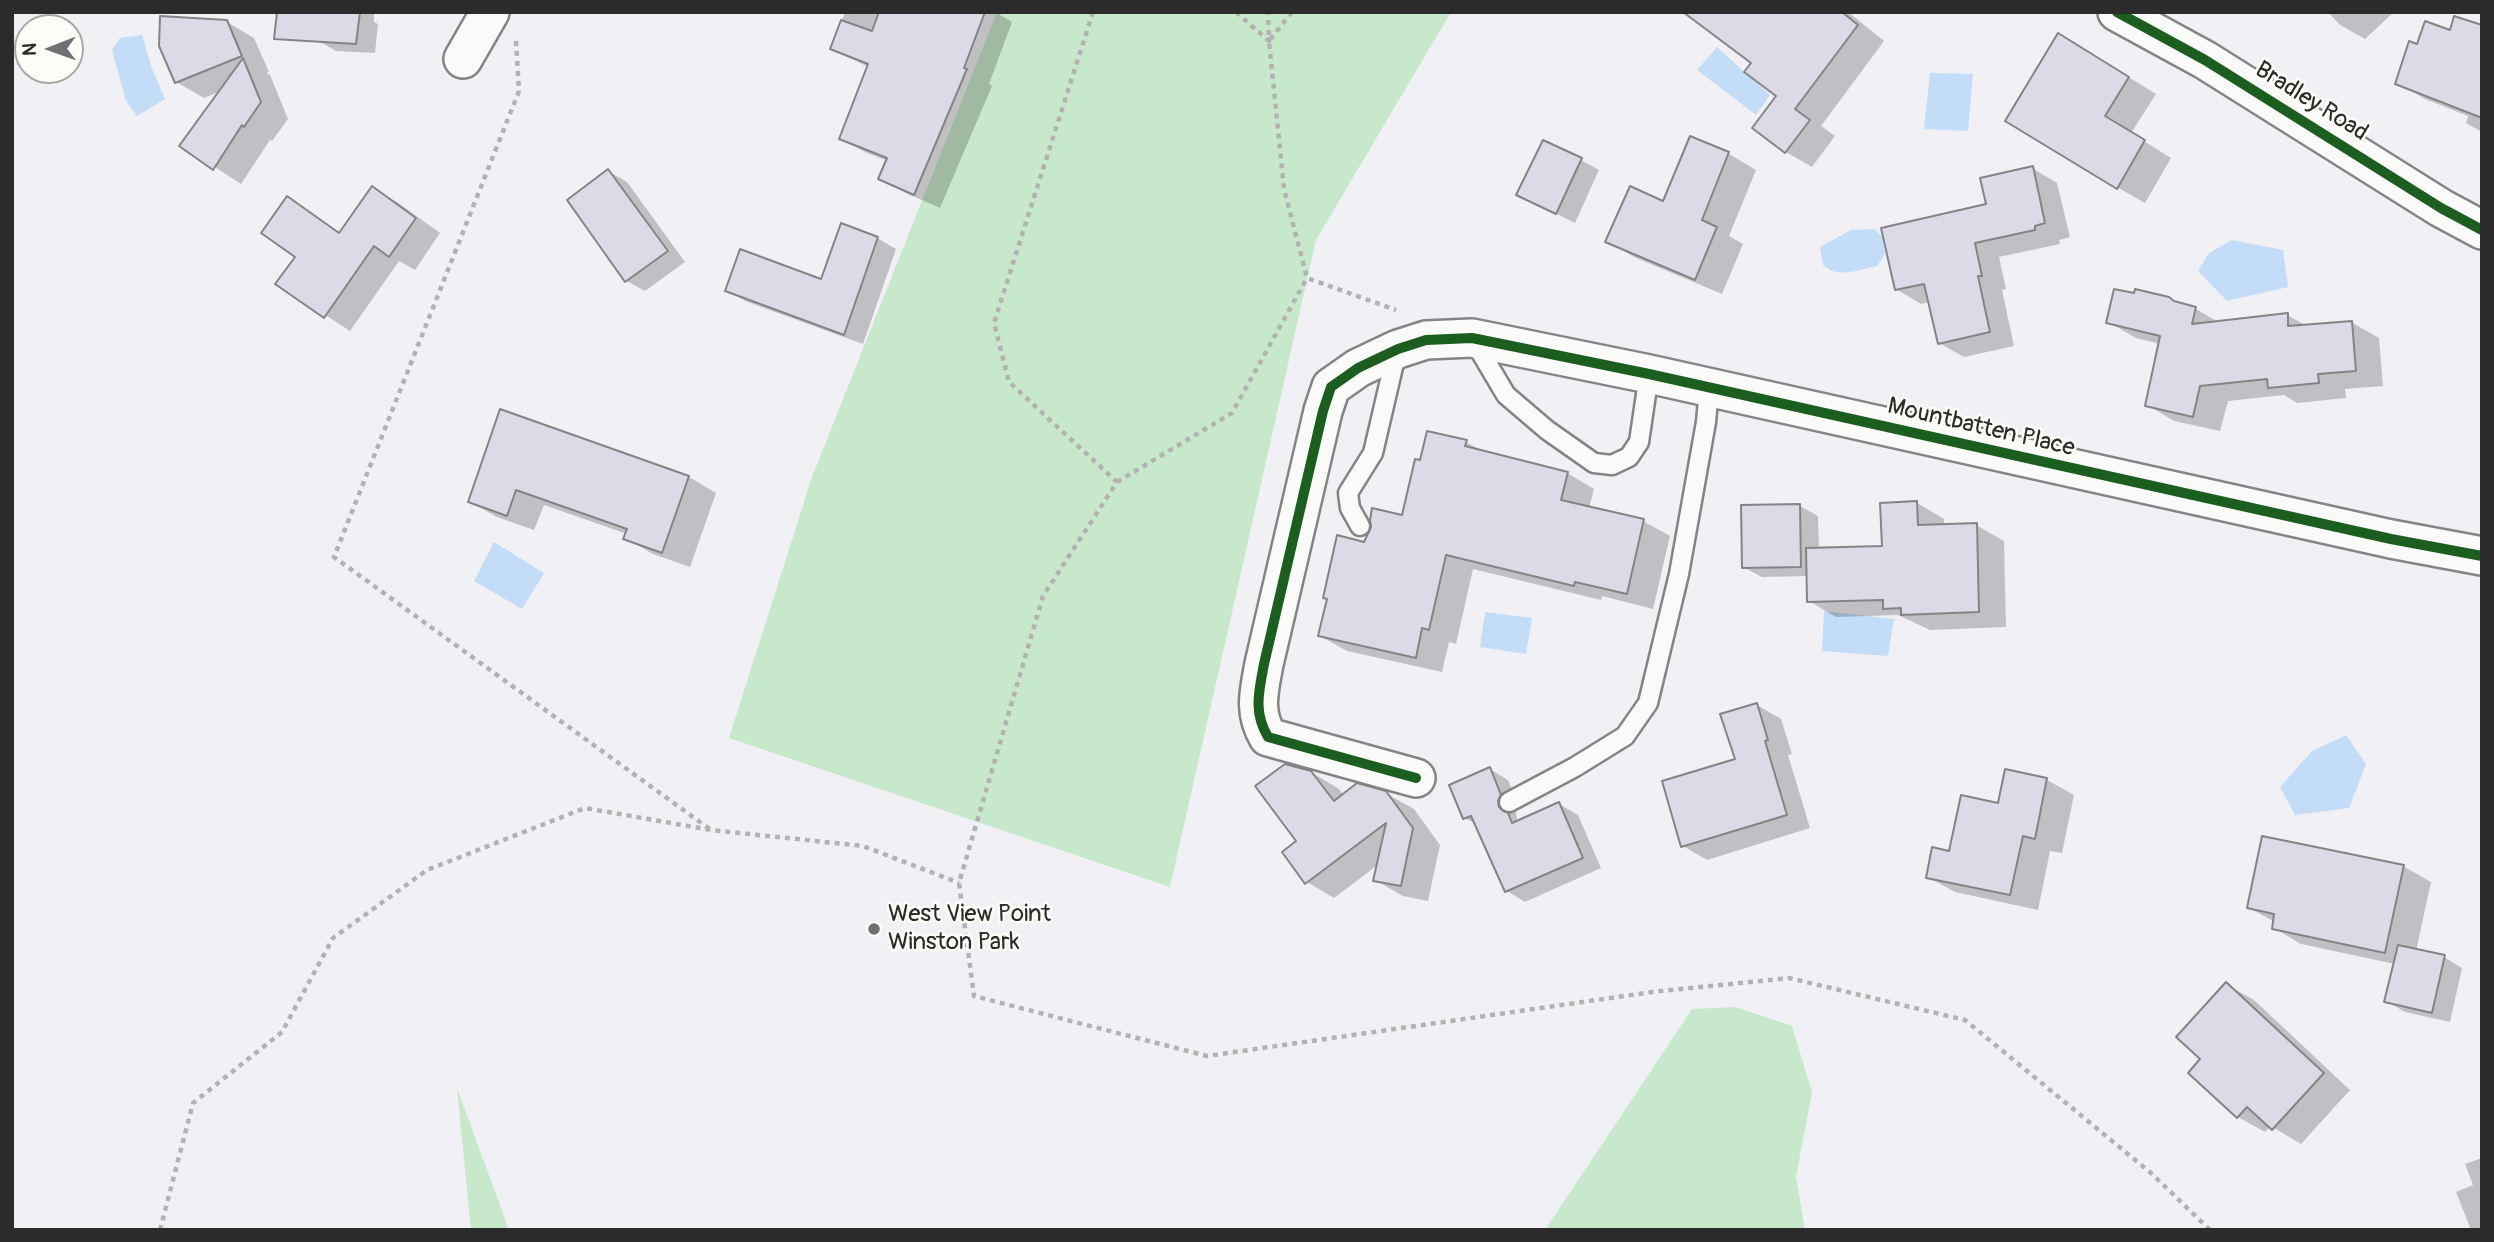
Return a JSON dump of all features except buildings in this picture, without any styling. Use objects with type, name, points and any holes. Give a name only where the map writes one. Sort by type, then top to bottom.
[{"type":"street","points":[[463,59],[490,12]]},
{"type":"street","name":"Bradley Road","points":[[2117,12],[2206,60],[2441,208],[2482,230]]},
{"type":"street","name":"Mountbatten Place","points":[[1416,778],[1268,737],[1261,725],[1257,705],[1304,491],[1331,387],[1358,368],[1398,349],[1426,341],[1472,338],[1649,374],[2391,539],[2482,556]]},
{"type":"lane","points":[[1472,338],[1506,395],[1547,430],[1594,463],[1612,466],[1629,457],[1639,442],[1649,374]]},
{"type":"lane","points":[[1360,526],[1350,508],[1348,493],[1373,453],[1398,349]]},
{"type":"lane","points":[[1509,802],[1575,767],[1625,736],[1648,703],[1679,575],[1706,422],[1709,388]]},
{"type":"path","points":[[1093,12],[994,323],[1009,382],[1117,481]]},
{"type":"path","points":[[1236,12],[1269,41]]},
{"type":"path","points":[[1268,12],[1284,189],[1307,278],[1232,413],[1117,481],[1043,596],[959,883],[974,996],[1207,1056],[1652,992],[1789,978],[1965,1020],[2151,1173],[2210,1230]]},
{"type":"path","points":[[1269,41],[1292,12]]},
{"type":"path","points":[[516,39],[519,91],[334,557],[712,830]]},
{"type":"path","points":[[1307,278],[1409,315]]},
{"type":"path","points":[[160,1230],[192,1103],[282,1032],[333,938],[427,870],[585,808],[712,830],[863,846],[959,883]]},
{"type":"green space","points":[[997,12],[1451,12],[1316,240],[1170,887],[729,738],[812,477]]},
{"type":"green space","points":[[1735,1007],[1792,1026],[1812,1092],[1796,1177],[1805,1230],[1545,1230],[1692,1009]]},
{"type":"green space","points":[[457,1088],[509,1230],[471,1230]]},
{"type":"water","points":[[142,35],[165,99],[137,116],[126,101],[112,50],[120,38]]},
{"type":"water","points":[[1717,47],[1770,95],[1756,115],[1697,70]]},
{"type":"water","points":[[1930,73],[1973,74],[1968,131],[1924,129]]},
{"type":"water","points":[[1875,229],[1882,237],[1885,254],[1877,266],[1842,273],[1823,265],[1820,247],[1851,230]]},
{"type":"water","points":[[2232,240],[2283,250],[2288,287],[2227,301],[2198,271],[2209,253]]},
{"type":"water","points":[[494,542],[544,573],[522,609],[474,581]]},
{"type":"water","points":[[1824,611],[1894,619],[1888,656],[1822,651]]},
{"type":"water","points":[[1485,612],[1532,618],[1526,654],[1480,647]]},
{"type":"water","points":[[2346,735],[2366,764],[2349,808],[2295,815],[2280,787],[2312,751]]},
{"type":"cycle path","points":[[2117,12],[2205,60],[2441,208],[2482,230]]},
{"type":"cycle path","points":[[1416,778],[1268,737],[1260,719],[1259,701],[1264,664],[1323,411],[1331,387],[1358,368],[1398,349],[1426,340],[1472,338],[1649,374],[2391,539],[2482,556]]},
{"type":"place","name":"West View Point Winston Park","points":[[874,929]]}]
